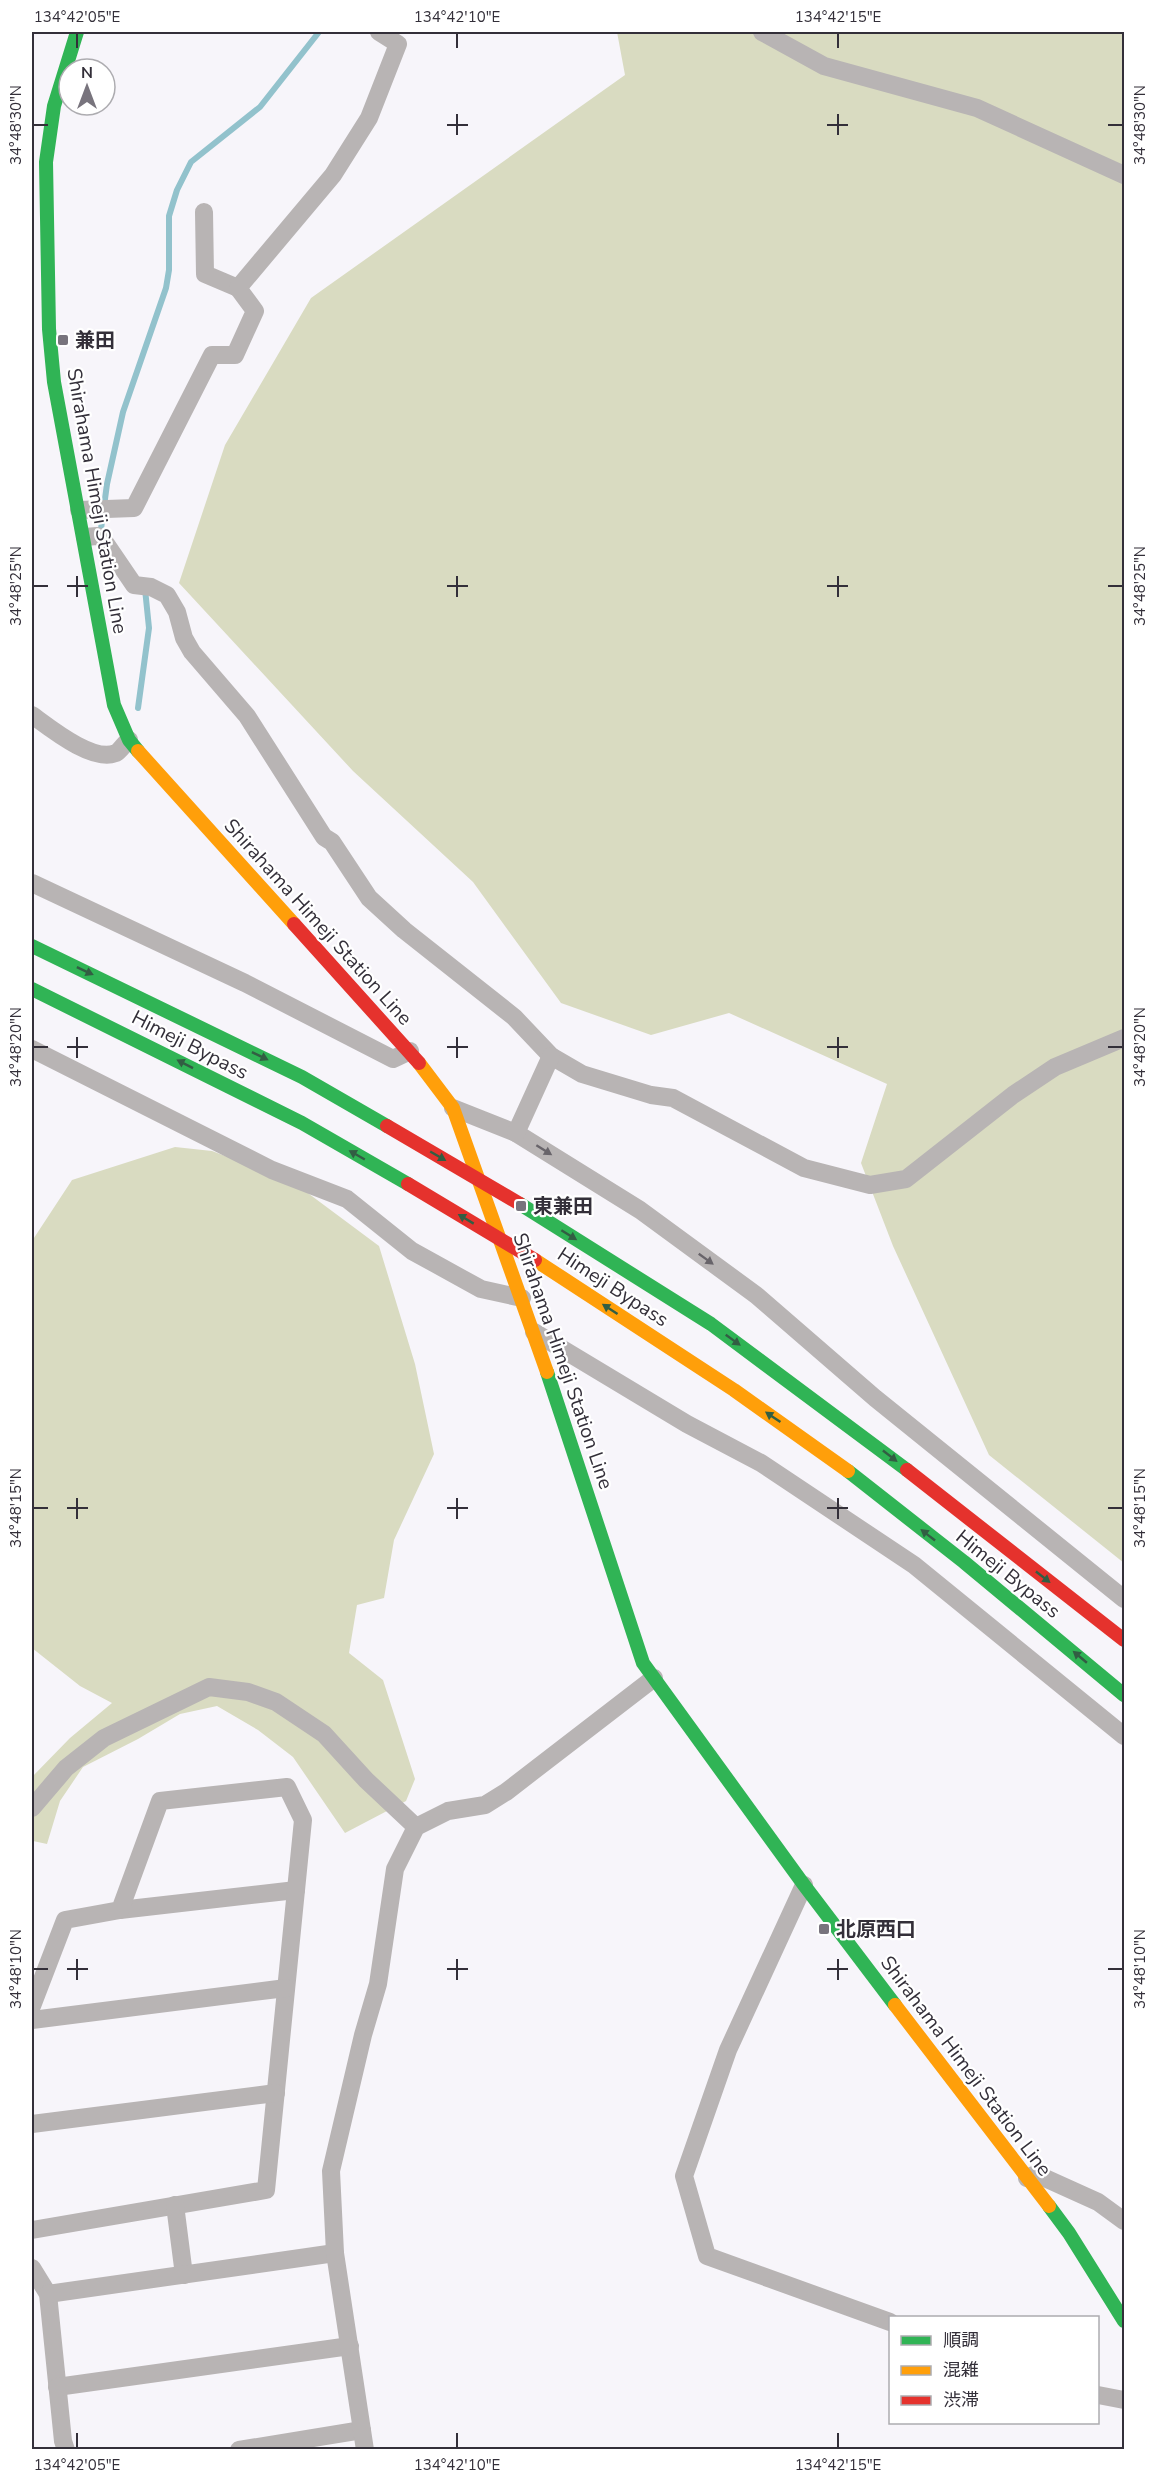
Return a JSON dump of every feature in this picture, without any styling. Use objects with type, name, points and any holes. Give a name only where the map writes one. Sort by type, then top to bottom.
[{"type":"main road","name":"Shirahama Himeji Station Line","points":[[77,32],[48,134],[46,162],[48,282],[54,382],[96,510],[85,537],[114,705],[129,740],[146,762],[410,1051],[453,1108],[534,1332],[643,1663],[804,1885],[1069,2233],[1125,2321]]},
{"type":"main road","points":[[32,281],[48,282]]},
{"type":"main road","name":"Himeji Bypass","points":[[32,946],[302,1077],[520,1204],[711,1324],[878,1447],[1125,1640]]},
{"type":"main road","name":"Himeji Bypass","points":[[32,989],[303,1123],[535,1260],[800,1435],[1001,1591],[1125,1695]]},
{"type":"street","points":[[238,288],[333,175],[369,118],[398,44],[379,32]]},
{"type":"street","points":[[762,32],[824,66],[977,108],[1125,175]]},
{"type":"street","points":[[96,510],[134,508],[212,356],[235,356],[255,311],[238,288],[205,274],[204,212]]},
{"type":"street","points":[[85,537],[102,538],[143,586],[167,595],[177,612],[184,638],[192,652],[248,716],[324,837],[332,842],[369,898],[404,930],[514,1017],[551,1056],[582,1074],[651,1095],[673,1098],[804,1168],[870,1185],[906,1179],[1013,1095],[1055,1067],[1125,1038]]},
{"type":"street","points":[[32,716],[80,747],[100,755],[116,753],[129,740]]},
{"type":"street","points":[[32,883],[245,983],[393,1059],[410,1051]]},
{"type":"street","points":[[32,1049],[272,1170],[347,1199],[412,1251],[481,1289],[522,1298]]},
{"type":"street","points":[[516,1133],[551,1056]]},
{"type":"street","points":[[453,1108],[516,1133],[640,1210],[756,1295],[875,1398],[1125,1599]]},
{"type":"street","points":[[534,1332],[687,1424],[761,1463],[914,1565],[1125,1736]]},
{"type":"street","points":[[365,2450],[335,2253],[331,2170],[363,2035],[378,1984],[394,1869],[416,1827],[448,1811],[485,1805],[506,1792],[654,1678]]},
{"type":"street","points":[[32,1808],[66,1768],[104,1738],[209,1687],[248,1692],[276,1702],[324,1734],[366,1780],[416,1827]]},
{"type":"street","points":[[32,2230],[266,2190],[303,1820],[287,1787],[160,1801],[120,1910]]},
{"type":"street","points":[[804,1885],[728,2050],[684,2176],[707,2256],[889,2321]]},
{"type":"street","points":[[32,2006],[65,1920],[120,1910],[296,1890]]},
{"type":"street","points":[[32,2020],[286,1988]]},
{"type":"street","points":[[32,2124],[276,2092]]},
{"type":"street","points":[[1027,2178],[1036,2174],[1098,2202],[1125,2220]]},
{"type":"street","points":[[175,2205],[184,2275]]},
{"type":"street","points":[[48,2294],[335,2253]]},
{"type":"street","points":[[32,2268],[48,2294],[66,2450]]},
{"type":"street","points":[[57,2387],[350,2346]]},
{"type":"street","points":[[1099,2396],[1125,2400]]},
{"type":"street","points":[[239,2450],[362,2430]]},
{"type":"green space","points":[[617,32],[1124,32],[1124,1563],[989,1455],[893,1246],[861,1163],[887,1084],[729,1013],[651,1035],[561,1003],[473,882],[353,771],[179,583],[225,445],[311,298],[625,75]]},
{"type":"green space","points":[[175,1147],[212,1151],[293,1182],[379,1246],[415,1364],[434,1454],[394,1540],[384,1598],[357,1605],[349,1653],[383,1680],[415,1779],[406,1801],[345,1833],[293,1757],[258,1730],[217,1706],[180,1714],[138,1739],[83,1767],[60,1801],[47,1844],[33,1841],[32,1777],[70,1738],[112,1703],[80,1686],[32,1648],[32,1241],[72,1180]]},
{"type":"waterway","points":[[106,535],[101,529],[107,484],[123,412],[166,288],[169,270],[169,216],[177,190],[191,162],[260,107],[319,32]]},
{"type":"waterway","points":[[138,708],[149,628],[145,589]]},
{"type":"traffic: fast","points":[[77,32],[54,106],[46,162],[49,329],[54,382],[114,705],[129,740],[138,751]]},
{"type":"traffic: fast","points":[[32,946],[302,1077],[387,1126]]},
{"type":"traffic: fast","points":[[32,989],[302,1123],[408,1184]]},
{"type":"traffic: fast","points":[[520,1204],[711,1324],[907,1470]]},
{"type":"traffic: fast","points":[[547,1372],[643,1663],[804,1885],[895,2005]]},
{"type":"traffic: fast","points":[[848,1471],[964,1562],[1124,1695]]},
{"type":"traffic: fast","points":[[1049,2206],[1069,2233],[1124,2321]]},
{"type":"traffic: slow","points":[[138,751],[294,924]]},
{"type":"traffic: slow","points":[[419,1063],[453,1108],[547,1372]]},
{"type":"traffic: slow","points":[[535,1260],[734,1390],[848,1471]]},
{"type":"traffic: slow","points":[[895,2005],[1049,2206]]},
{"type":"traffic: jam","points":[[294,924],[419,1063]]},
{"type":"traffic: jam","points":[[387,1126],[520,1204]]},
{"type":"traffic: jam","points":[[408,1184],[535,1260]]},
{"type":"traffic: jam","points":[[907,1470],[1124,1640]]},
{"type":"place","name":"兼田","points":[[63,340]]},
{"type":"place","name":"東兼田","points":[[521,1206]]},
{"type":"place","name":"北原西口","points":[[824,1929]]}]
